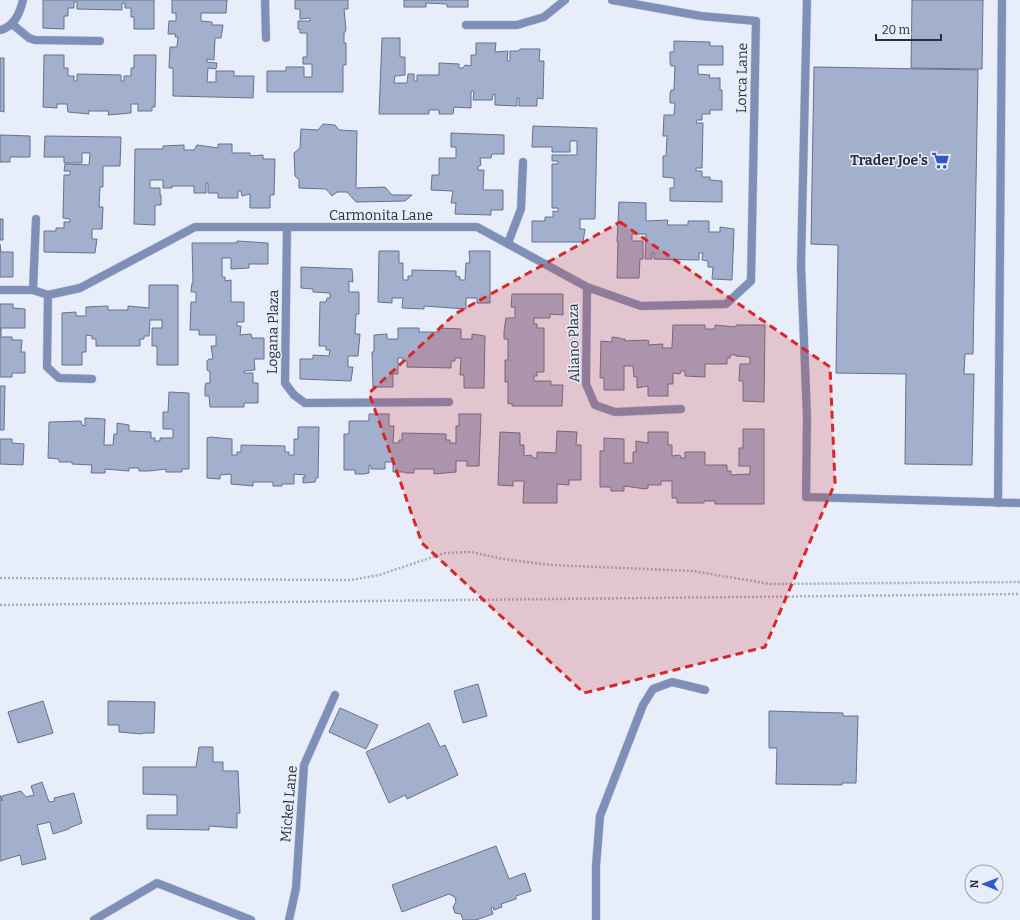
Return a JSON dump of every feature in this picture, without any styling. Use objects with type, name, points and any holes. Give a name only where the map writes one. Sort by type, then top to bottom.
[{"type":"street","points":[[0,30],[12,24],[18,16],[22,0]]},
{"type":"street","points":[[266,0],[266,38]]},
{"type":"street","points":[[466,25],[517,25],[544,17],[565,0]]},
{"type":"street","name":"Lorca Lane","points":[[612,0],[701,16],[756,21],[752,281]]},
{"type":"street","points":[[807,0],[801,266],[807,417],[806,497],[1020,503]]},
{"type":"street","points":[[998,503],[1002,0]]},
{"type":"street","points":[[12,24],[29,38],[35,40],[100,40]]},
{"type":"street","points":[[508,243],[521,209],[523,162]]},
{"type":"street","points":[[33,290],[36,220]]},
{"type":"street","name":"Carmonita Lane","points":[[48,295],[80,288],[195,227],[477,228],[508,243],[587,287],[641,306],[726,304],[752,281]]},
{"type":"street","name":"Logana Plaza","points":[[287,228],[285,383],[294,395],[305,403],[449,402]]},
{"type":"street","name":"Aliano Plaza","points":[[587,287],[586,384],[595,405],[615,412],[681,409]]},
{"type":"street","points":[[0,290],[33,290],[48,295],[47,366],[59,378],[92,379]]},
{"type":"street","points":[[596,920],[596,866],[600,816],[643,705],[653,689],[672,682],[704,690]]},
{"type":"street","name":"Mickel Lane","points":[[289,920],[296,888],[304,765],[335,695]]},
{"type":"street","points":[[94,920],[157,884],[251,920]]},
{"type":"path","points":[[0,578],[351,580],[380,575],[445,553],[471,552],[503,559],[552,565],[693,571],[770,584],[1020,582]]},
{"type":"path","points":[[0,605],[1020,594]]},
{"type":"highlighted area","points":[[620,222],[830,367],[835,483],[765,647],[584,693],[422,543],[369,393],[455,314]]},
{"type":"building","points":[[43,0],[154,0],[154,29],[134,29],[134,17],[131,17],[131,8],[125,8],[125,3],[122,3],[122,10],[77,9],[77,2],[74,2],[74,8],[68,8],[68,16],[64,16],[64,29],[43,28]]},
{"type":"building","points":[[172,0],[227,0],[226,13],[201,13],[201,21],[212,22],[212,25],[223,25],[221,38],[215,38],[214,60],[207,59],[207,62],[217,63],[216,69],[208,68],[207,82],[216,82],[216,71],[234,71],[234,76],[254,76],[253,98],[173,96],[173,68],[169,68],[170,47],[177,47],[178,37],[175,37],[176,34],[168,34],[169,21],[176,21],[176,13],[172,13]]},
{"type":"building","points":[[295,0],[348,0],[348,9],[344,9],[346,30],[344,33],[344,43],[346,43],[346,65],[343,65],[343,92],[267,92],[267,71],[286,71],[286,67],[304,67],[304,77],[312,77],[312,64],[303,64],[303,57],[307,57],[307,33],[300,33],[300,29],[298,29],[298,21],[310,21],[310,18],[300,19],[300,9],[295,9]]},
{"type":"building","points":[[404,0],[468,0],[468,7],[447,7],[447,4],[426,3],[426,7],[404,7]]},
{"type":"building","points":[[912,0],[983,0],[982,69],[911,68]]},
{"type":"building","points":[[382,38],[400,38],[400,57],[405,57],[405,75],[395,76],[394,83],[407,83],[408,74],[414,74],[414,81],[417,81],[417,75],[439,75],[439,63],[459,64],[459,68],[463,68],[465,65],[471,66],[471,55],[476,55],[476,43],[496,43],[495,52],[508,51],[507,61],[510,61],[510,51],[519,51],[520,49],[540,49],[539,61],[544,61],[543,99],[537,98],[537,106],[519,106],[519,98],[517,98],[517,106],[495,105],[495,94],[493,94],[492,100],[473,100],[474,91],[471,91],[471,108],[454,107],[453,114],[439,114],[439,110],[429,110],[429,114],[379,114]]},
{"type":"building","points":[[674,41],[710,42],[710,46],[723,46],[723,65],[698,65],[698,74],[710,75],[709,78],[720,78],[720,90],[722,90],[722,110],[710,110],[710,114],[702,114],[702,120],[697,120],[696,123],[703,123],[702,168],[696,168],[696,171],[702,171],[702,177],[710,177],[710,180],[722,181],[722,202],[670,201],[670,188],[674,188],[674,178],[663,177],[663,156],[666,156],[667,136],[663,136],[664,115],[674,115],[675,103],[670,103],[670,94],[671,90],[674,90],[675,66],[671,66],[670,52],[674,52]]},
{"type":"building","points":[[44,55],[64,55],[64,68],[68,68],[68,76],[74,76],[74,81],[77,81],[77,74],[121,75],[121,81],[124,81],[124,76],[131,76],[131,68],[134,68],[134,55],[156,55],[155,107],[152,107],[152,111],[138,111],[138,104],[131,104],[131,113],[108,115],[109,111],[88,111],[89,114],[68,112],[67,104],[57,104],[57,108],[43,107]]},
{"type":"building","points":[[0,58],[4,58],[4,112],[0,111]]},
{"type":"building","points":[[814,67],[978,70],[973,354],[965,354],[964,374],[974,374],[972,465],[905,464],[906,374],[836,373],[838,245],[811,244]]},
{"type":"building","points":[[323,124],[335,125],[339,130],[357,131],[356,188],[385,187],[392,195],[412,195],[405,201],[356,202],[347,192],[337,192],[332,196],[326,189],[299,188],[299,180],[295,176],[294,153],[300,148],[301,129],[318,130]]},
{"type":"building","points":[[533,126],[597,128],[595,219],[580,219],[580,229],[585,229],[583,242],[532,242],[532,221],[545,221],[545,217],[553,217],[553,211],[558,212],[558,208],[552,208],[552,164],[558,164],[558,161],[552,161],[552,155],[577,155],[577,141],[570,141],[570,152],[552,152],[552,147],[532,147]]},
{"type":"building","points":[[451,133],[504,135],[504,154],[492,154],[491,158],[480,158],[481,165],[478,167],[478,170],[484,170],[483,190],[503,190],[503,210],[491,210],[491,215],[455,214],[456,203],[451,203],[453,191],[431,190],[432,175],[439,175],[439,158],[456,158],[456,147],[451,147]]},
{"type":"building","points":[[0,135],[30,136],[30,157],[10,157],[10,162],[0,162]]},
{"type":"building","points":[[45,136],[121,137],[120,166],[103,166],[103,187],[100,187],[99,207],[103,207],[102,229],[92,229],[92,239],[97,239],[95,253],[44,252],[44,231],[56,231],[56,228],[64,228],[64,222],[70,222],[70,219],[63,218],[64,175],[70,175],[70,171],[64,171],[65,164],[89,165],[90,153],[82,153],[82,163],[64,163],[64,157],[44,157]]},
{"type":"building","points":[[218,144],[232,144],[232,153],[250,153],[250,156],[263,155],[263,159],[275,159],[274,195],[270,195],[270,208],[250,208],[250,194],[242,196],[241,191],[238,191],[238,198],[218,198],[218,193],[208,193],[208,183],[206,183],[206,193],[194,193],[194,186],[172,186],[172,188],[163,188],[163,180],[150,180],[150,188],[160,188],[161,195],[161,205],[155,205],[155,225],[134,224],[135,149],[163,149],[163,146],[184,145],[184,150],[194,150],[197,145],[218,148]]},
{"type":"building","points":[[619,202],[646,203],[646,221],[668,220],[667,225],[688,225],[688,221],[709,221],[709,232],[720,232],[720,227],[734,229],[732,280],[712,279],[713,267],[708,267],[708,261],[702,260],[703,253],[699,253],[699,260],[654,259],[654,253],[652,253],[652,259],[645,259],[646,234],[632,234],[632,241],[643,241],[643,259],[640,259],[639,278],[617,278]]},
{"type":"building","points":[[0,219],[3,219],[3,240],[0,240]]},
{"type":"building","points":[[237,241],[268,243],[268,264],[249,264],[249,268],[231,269],[231,258],[222,258],[222,277],[225,277],[225,281],[231,280],[231,302],[244,302],[244,322],[237,322],[237,326],[241,326],[240,335],[251,334],[252,338],[264,338],[264,359],[254,359],[255,370],[244,371],[244,373],[253,373],[253,383],[258,383],[258,403],[244,403],[244,407],[210,407],[209,396],[205,396],[206,383],[210,383],[210,372],[207,370],[207,361],[209,359],[213,359],[211,346],[216,346],[216,335],[199,335],[199,330],[190,330],[191,302],[196,302],[196,292],[191,292],[193,283],[192,243],[237,243]]},
{"type":"building","points":[[0,244],[1,252],[13,252],[13,277],[0,277]]},
{"type":"building","points":[[379,251],[399,251],[399,263],[403,263],[403,280],[408,280],[408,276],[412,276],[412,270],[456,271],[456,276],[460,277],[460,280],[465,280],[466,263],[470,263],[469,251],[490,251],[490,303],[477,303],[477,298],[466,298],[466,309],[424,306],[424,309],[402,308],[403,298],[392,298],[392,303],[378,302]]},
{"type":"building","points":[[301,267],[352,269],[353,282],[349,281],[349,292],[359,292],[359,314],[356,314],[355,334],[360,334],[358,356],[348,356],[348,367],[353,367],[351,381],[300,379],[300,359],[313,359],[313,355],[329,356],[330,350],[326,350],[326,346],[319,346],[320,302],[326,302],[327,298],[330,298],[330,293],[313,292],[313,289],[301,288]]},
{"type":"building","points":[[149,285],[178,285],[178,365],[157,365],[157,346],[152,346],[152,328],[162,328],[162,320],[150,320],[149,336],[144,336],[144,339],[140,339],[140,346],[96,346],[96,339],[92,339],[92,336],[86,335],[86,352],[82,352],[82,365],[62,365],[62,313],[76,312],[76,316],[86,316],[86,307],[108,306],[108,310],[128,310],[128,306],[149,308]]},
{"type":"building","points":[[512,294],[563,294],[563,315],[550,314],[550,318],[534,318],[534,324],[537,324],[537,328],[544,328],[544,372],[537,372],[537,376],[534,376],[534,381],[551,381],[551,385],[563,385],[562,406],[512,406],[512,403],[508,404],[508,382],[505,382],[505,360],[508,360],[508,339],[504,339],[504,331],[506,318],[515,318],[515,307],[511,307]]},
{"type":"building","points":[[0,304],[13,304],[13,308],[25,309],[25,328],[1,328],[1,337],[12,337],[12,340],[22,340],[21,352],[25,352],[25,373],[12,373],[12,377],[0,377]]},
{"type":"building","points":[[673,325],[705,325],[705,329],[715,329],[715,325],[736,327],[736,325],[765,325],[764,402],[743,401],[743,381],[739,381],[740,364],[750,364],[750,357],[736,355],[730,355],[730,358],[727,358],[727,364],[705,364],[705,377],[685,376],[685,371],[681,371],[680,374],[673,373],[673,384],[668,384],[668,396],[648,396],[648,386],[637,388],[637,377],[634,377],[633,366],[624,366],[624,390],[604,390],[604,378],[600,378],[601,341],[612,342],[612,337],[625,339],[625,341],[645,340],[649,341],[648,345],[663,344],[662,348],[672,348]]},
{"type":"building","points":[[398,328],[419,328],[419,332],[439,332],[439,328],[461,329],[461,339],[472,339],[472,334],[485,336],[484,388],[464,388],[464,375],[460,375],[461,358],[455,358],[455,361],[451,361],[451,368],[407,367],[407,361],[403,361],[403,358],[398,358],[398,374],[393,374],[393,387],[373,387],[372,352],[374,352],[374,335],[387,334],[387,339],[398,339]]},
{"type":"building","points":[[0,386],[5,386],[4,430],[0,430]]},
{"type":"building","points":[[169,392],[189,393],[189,469],[182,469],[182,472],[166,472],[166,469],[139,471],[139,468],[129,468],[129,471],[105,469],[105,473],[91,473],[92,465],[59,462],[59,459],[48,458],[49,422],[81,421],[82,425],[85,426],[85,418],[105,419],[104,445],[113,445],[114,434],[117,434],[117,423],[129,425],[129,431],[151,432],[151,438],[155,438],[155,441],[160,441],[160,438],[173,438],[173,429],[163,429],[163,412],[168,412]]},
{"type":"building","points":[[369,414],[389,414],[389,426],[394,426],[393,443],[399,443],[399,440],[402,440],[402,433],[446,434],[446,440],[450,440],[450,443],[456,443],[456,426],[459,426],[459,414],[481,414],[479,466],[467,466],[467,461],[456,461],[456,472],[434,474],[434,469],[414,469],[414,473],[405,473],[393,472],[393,462],[385,462],[385,469],[371,469],[371,466],[369,465],[369,473],[364,474],[355,474],[355,470],[344,470],[344,434],[349,434],[349,421],[369,421]]},
{"type":"building","points":[[298,427],[319,427],[318,478],[316,478],[315,482],[303,483],[303,477],[305,478],[305,475],[294,474],[294,484],[282,484],[282,486],[273,486],[273,482],[253,482],[253,486],[231,484],[231,474],[220,475],[220,479],[207,478],[207,438],[232,439],[232,455],[237,455],[237,452],[241,452],[241,445],[285,446],[285,452],[289,452],[289,455],[294,455],[294,439],[298,439]]},
{"type":"building","points":[[743,429],[764,429],[764,504],[715,504],[715,501],[704,501],[704,503],[677,503],[677,498],[672,498],[672,481],[661,481],[661,485],[648,485],[648,488],[646,489],[624,486],[624,491],[611,491],[611,487],[600,487],[600,451],[604,451],[604,438],[624,439],[624,463],[633,463],[633,452],[636,452],[636,441],[648,443],[648,432],[668,432],[668,445],[672,445],[672,456],[680,455],[681,458],[685,458],[685,452],[705,452],[705,465],[727,465],[727,471],[731,471],[731,475],[750,474],[750,466],[739,466],[739,448],[743,448]]},
{"type":"building","points":[[557,431],[577,432],[576,445],[581,445],[581,480],[569,480],[569,485],[557,484],[557,503],[523,503],[524,481],[513,481],[513,486],[498,485],[500,432],[520,433],[520,445],[524,445],[524,456],[531,455],[533,458],[537,458],[537,452],[556,453]]},
{"type":"building","points":[[0,439],[12,439],[12,443],[24,444],[23,465],[0,464]]},
{"type":"building","points":[[478,684],[487,716],[463,723],[454,691]]},
{"type":"building","points":[[43,701],[53,733],[18,743],[8,712]]},
{"type":"building","points":[[108,701],[155,702],[154,733],[142,734],[119,732],[119,725],[108,725]]},
{"type":"building","points":[[340,708],[378,725],[366,749],[329,732]]},
{"type":"building","points":[[769,711],[843,713],[843,716],[858,716],[856,783],[842,783],[842,785],[776,784],[777,748],[769,748]]},
{"type":"building","points":[[429,723],[440,747],[445,745],[458,775],[407,799],[405,795],[389,803],[366,752]]},
{"type":"building","points":[[199,747],[213,747],[213,762],[223,762],[223,771],[238,771],[240,813],[237,813],[237,828],[209,826],[209,830],[147,829],[147,815],[177,815],[177,795],[143,794],[143,767],[196,767]]},
{"type":"building","points":[[42,782],[49,802],[55,801],[54,798],[74,793],[82,823],[53,834],[50,822],[37,825],[46,859],[22,865],[20,855],[0,861],[0,795],[2,801],[2,796],[21,791],[26,797],[34,795],[31,786]]},
{"type":"building","points":[[496,846],[509,879],[525,873],[531,891],[516,896],[516,899],[501,904],[502,907],[494,910],[493,907],[491,908],[493,914],[476,920],[463,920],[461,914],[455,913],[453,907],[456,902],[455,897],[449,894],[402,912],[392,885]]},
{"type":"place","name":"Trader Joe's","points":[[941,160]]}]
